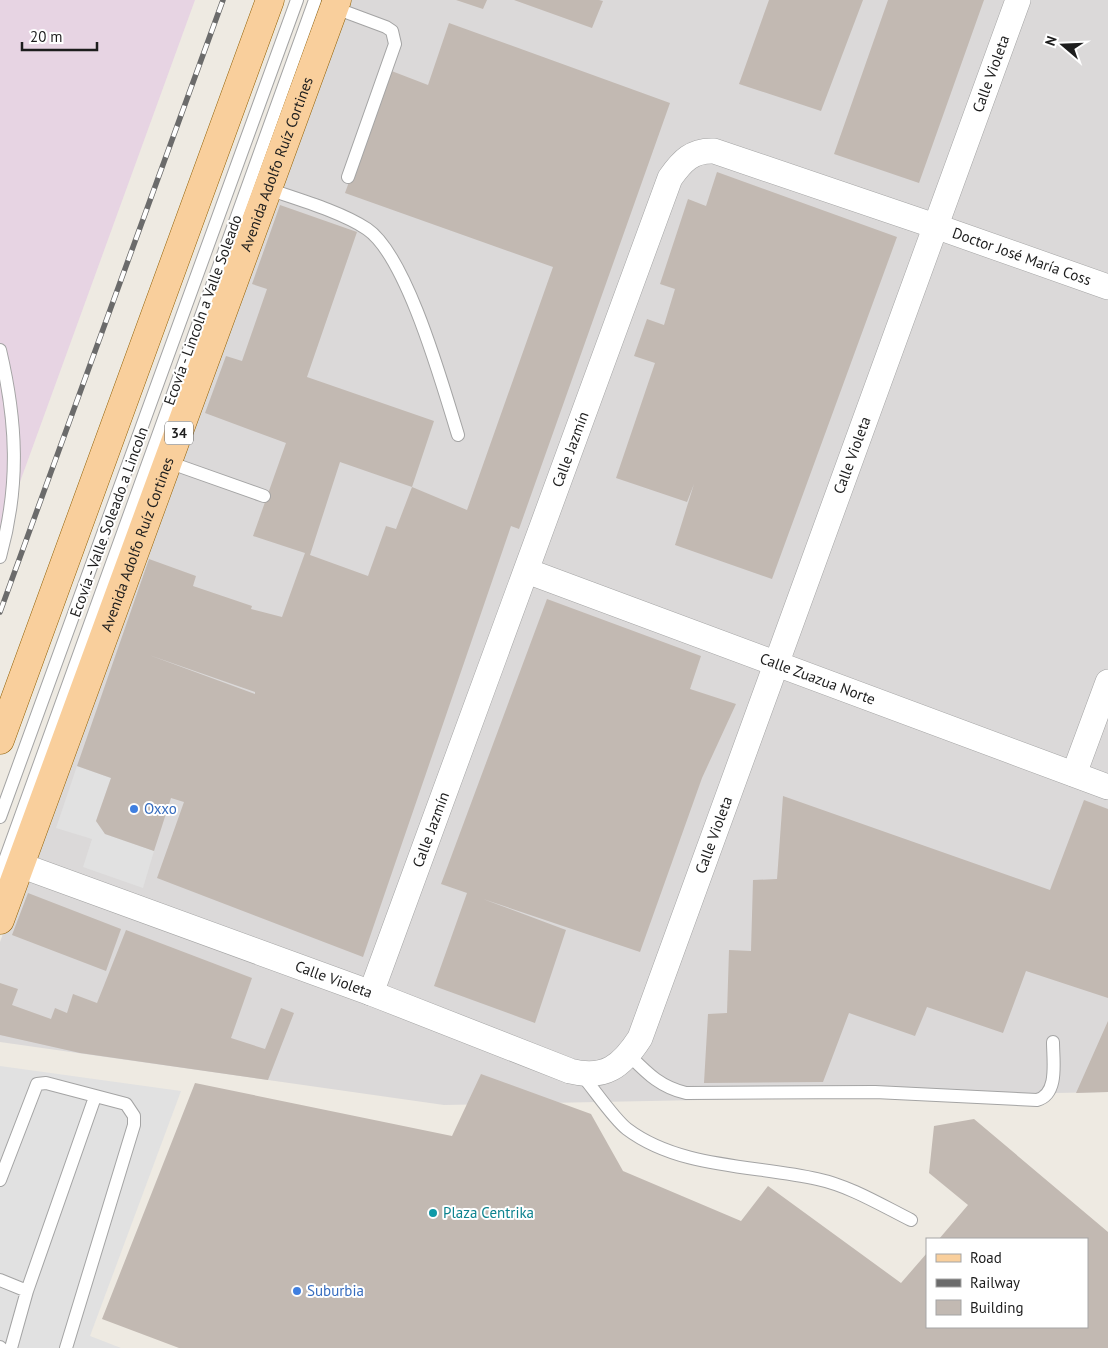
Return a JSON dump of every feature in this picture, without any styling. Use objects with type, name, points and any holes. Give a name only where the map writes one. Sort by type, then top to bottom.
[{"type":"main road","points":[[0,740],[270,0]]},
{"type":"main road","name":"Avenida Adolfo Ruíz Cortines","points":[[0,920],[10,870],[168,462],[268,188],[329,3]]},
{"type":"street","name":"Calle Violeta","points":[[10,870],[370,993],[581,1074],[599,1073],[615,1068],[629,1054],[640,1038],[1018,0]]},
{"type":"street","name":"Calle Jazmín","points":[[370,993],[670,178],[687,158],[702,151],[714,151],[936,226]]},
{"type":"street","name":"Doctor José María Coss","points":[[936,226],[1108,287]]},
{"type":"street","name":"Calle Zuazua Norte","points":[[526,571],[1108,787]]},
{"type":"street","points":[[1074,774],[1108,682]]},
{"type":"lane","name":"Ecovía - Valle Soleado a Lincoln","points":[[0,817],[298,0]]},
{"type":"lane","points":[[329,3],[386,27],[392,32],[395,44],[348,177]]},
{"type":"lane","name":"Ecovía - Lincoln a Valle Soleado","points":[[10,870],[234,226],[329,3]]},
{"type":"lane","points":[[268,188],[367,229],[389,253],[426,333],[458,435]]},
{"type":"lane","points":[[0,350],[14,444],[15,480],[10,519],[0,557]]},
{"type":"lane","points":[[168,462],[264,496]]},
{"type":"lane","points":[[629,1054],[660,1083],[671,1090],[686,1093],[875,1092],[1037,1100],[1046,1097],[1052,1087],[1054,1042]]},
{"type":"lane","points":[[581,1074],[626,1129],[665,1149],[703,1160],[819,1179],[855,1193],[911,1220]]},
{"type":"lane","points":[[0,1180],[36,1084],[46,1082],[126,1104],[134,1116],[134,1125],[66,1348]]},
{"type":"lane","points":[[11,1348],[27,1291],[95,1097]]},
{"type":"lane","points":[[0,1280],[27,1291]]},
{"type":"shaded area","points":[[0,0],[195,0],[0,537]]},
{"type":"shaded area","points":[[345,0],[1108,0],[1108,1092],[444,1105],[0,1042],[0,942]]},
{"type":"shaded area","points":[[77,766],[111,778],[96,821],[105,834],[154,851],[143,888],[83,867],[92,839],[56,828]]},
{"type":"shaded area","points":[[0,1066],[181,1091],[90,1336],[121,1348],[0,1348]]},
{"type":"building","points":[[456,0],[487,0],[483,9]]},
{"type":"building","points":[[514,0],[599,0],[603,1],[592,28]]},
{"type":"building","points":[[769,0],[863,0],[821,111],[739,84]]},
{"type":"building","points":[[888,0],[984,0],[919,183],[834,154]]},
{"type":"building","points":[[449,23],[670,103],[519,529],[511,526],[363,957],[157,878],[184,802],[171,798],[154,851],[105,834],[96,821],[111,778],[77,766],[149,559],[196,576],[193,586],[252,606],[251,609],[282,617],[305,553],[253,536],[286,443],[205,413],[226,356],[242,361],[267,289],[252,284],[280,205],[357,232],[307,377],[434,421],[412,487],[467,510],[553,267],[345,193],[389,70],[428,85]],"holes":[[[340,462],[412,487],[396,529],[386,526],[368,576],[310,555]],[[149,655],[255,692],[255,694]]]},
{"type":"building","points":[[717,172],[897,237],[772,579],[675,545],[694,484],[687,502],[616,478],[655,363],[634,356],[647,319],[664,325],[675,289],[660,284],[688,199],[706,206]]},
{"type":"building","points":[[547,599],[701,656],[690,689],[736,704],[702,778],[640,952],[483,899],[566,930],[535,1023],[434,986],[467,893],[441,884]]},
{"type":"building","points":[[783,796],[1050,890],[1084,800],[1108,809],[1108,998],[1026,971],[1003,1033],[927,1007],[915,1036],[849,1013],[823,1082],[704,1083],[708,1014],[727,1013],[729,950],[751,951],[753,880],[777,879]]},
{"type":"building","points":[[28,893],[121,929],[106,971],[12,935]]},
{"type":"building","points":[[126,930],[252,978],[231,1038],[265,1049],[281,1008],[294,1013],[268,1080],[80,1053],[0,1035],[0,983],[18,989],[12,1005],[51,1019],[55,1008],[67,1013],[73,994],[97,1003]]},
{"type":"building","points":[[1108,1021],[1108,1092],[1076,1093]]},
{"type":"building","name":"Plaza Centrika","points":[[481,1074],[591,1114],[623,1171],[741,1221],[768,1186],[901,1283],[926,1254],[926,1328],[1088,1328],[1088,1238],[940,1238],[968,1205],[929,1173],[934,1126],[974,1119],[1108,1232],[1108,1348],[179,1348],[102,1319],[195,1083],[452,1136]]},
{"type":"railway","points":[[0,612],[223,0]]},
{"type":"place","name":"Oxxo","points":[[134,809]]},
{"type":"place","name":"Plaza Centrika","points":[[433,1213]]},
{"type":"place","name":"Suburbia","points":[[297,1291]]}]
